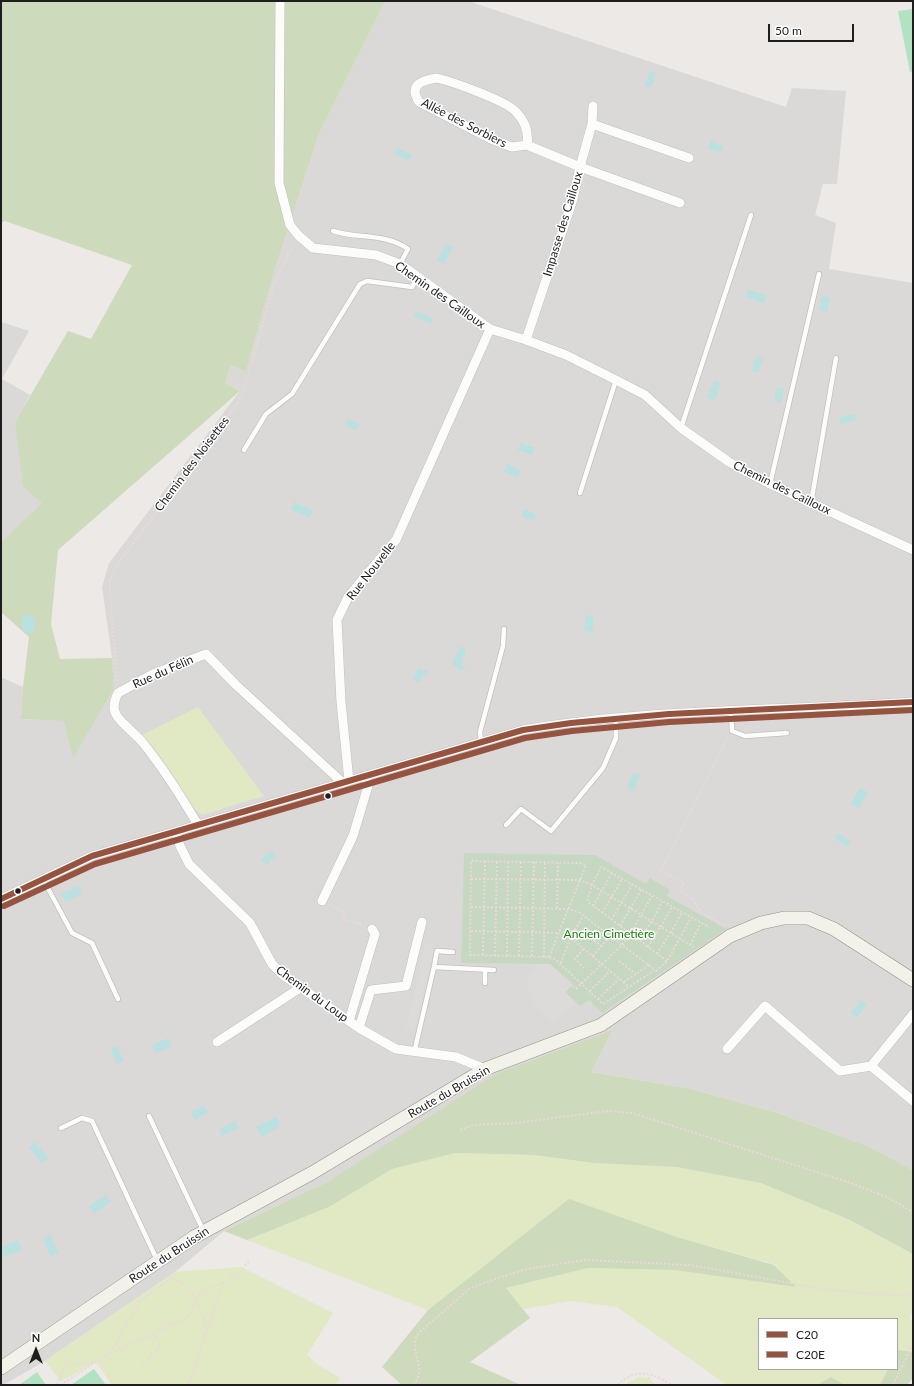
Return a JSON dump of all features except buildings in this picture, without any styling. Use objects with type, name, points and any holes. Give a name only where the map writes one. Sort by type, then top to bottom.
[{"type":"street","name":"Chemin des Cailloux","points":[[280,1],[279,183],[290,226],[298,235],[314,248],[376,254],[400,264],[490,330],[526,340],[566,355],[645,395],[681,428],[729,462],[770,484],[913,550]]},
{"type":"street","name":"Allée des Sorbiers","points":[[527,145],[528,137],[525,124],[516,111],[505,104],[450,81],[437,78],[427,79],[419,83],[415,88],[415,96],[419,102],[491,139],[512,147],[527,145],[580,167],[680,203]]},
{"type":"street","name":"Impasse des Cailloux","points":[[526,340],[573,199],[592,124],[593,106]]},
{"type":"street","points":[[592,124],[689,158]]},
{"type":"street","name":"Rue Nouvelle","points":[[346,782],[337,620],[348,597],[396,540],[490,330]]},
{"type":"street","name":"Rue du Félin","points":[[198,825],[177,790],[151,752],[138,736],[116,716],[114,705],[115,698],[118,693],[154,674],[206,654],[236,685],[346,782]]},
{"type":"street","points":[[1,899],[92,856],[523,730],[616,717],[913,702]]},
{"type":"street","points":[[322,901],[353,836],[368,786],[365,776]]},
{"type":"street","name":"Chemin du Loup","points":[[176,832],[180,846],[190,864],[250,923],[272,964],[283,975],[359,1028],[396,1049],[414,1053],[456,1057],[485,1069]]},
{"type":"street","name":"Route du Bruissin","points":[[1,1368],[204,1231],[312,1174],[485,1069],[600,1024],[659,974],[702,955],[730,936],[760,923],[784,918],[808,918],[834,929],[913,980]]},
{"type":"street","points":[[359,1028],[371,990],[406,986],[422,922]]},
{"type":"street","points":[[349,1021],[375,934],[372,928]]},
{"type":"street","points":[[217,1042],[300,988]]},
{"type":"street","points":[[727,1049],[765,1006],[840,1071],[871,1066],[913,1014]]},
{"type":"street","points":[[871,1066],[913,1101]]},
{"type":"lane","points":[[681,428],[751,215]]},
{"type":"lane","points":[[333,231],[344,235],[383,238],[402,245],[408,249],[400,264]]},
{"type":"lane","points":[[770,484],[819,274]]},
{"type":"lane","points":[[244,450],[266,414],[292,394],[360,284],[367,281],[412,287],[418,277]]},
{"type":"lane","points":[[811,503],[836,358]]},
{"type":"lane","points":[[580,493],[616,380]]},
{"type":"lane","points":[[482,742],[480,732],[503,646],[504,629]]},
{"type":"lane","points":[[731,711],[732,731],[745,736],[787,733]]},
{"type":"lane","points":[[506,825],[521,809],[551,831],[603,768],[616,738],[616,717]]},
{"type":"lane","points":[[43,879],[72,933],[92,944],[118,999]]},
{"type":"lane","points":[[414,1053],[437,951],[453,952]]},
{"type":"lane","points":[[434,967],[494,970]]},
{"type":"lane","points":[[485,970],[485,983]]},
{"type":"lane","points":[[149,1116],[204,1231]]},
{"type":"lane","points":[[61,1128],[82,1118],[92,1121],[162,1258]]},
{"type":"path","name":"Chemin des Noisettes","points":[[118,693],[110,594],[110,581],[115,567],[234,409],[243,392],[276,278],[298,235]]},
{"type":"path","points":[[728,928],[704,913],[695,906],[694,900],[680,892],[684,883],[661,871],[725,742],[732,731]]},
{"type":"path","points":[[549,957],[586,865],[580,863],[472,861],[470,955],[532,956],[549,957],[555,959],[603,1004],[629,987],[659,974],[691,918]]},
{"type":"path","points":[[483,955],[485,861]]},
{"type":"path","points":[[495,956],[497,861]]},
{"type":"path","points":[[506,956],[508,862]]},
{"type":"path","points":[[519,956],[521,862]]},
{"type":"path","points":[[532,956],[534,862]]},
{"type":"path","points":[[544,957],[545,862]]},
{"type":"path","points":[[557,908],[558,863]]},
{"type":"path","points":[[667,961],[587,901],[592,885],[601,867],[709,927]]},
{"type":"path","points":[[593,906],[612,874]]},
{"type":"path","points":[[471,879],[580,880],[592,885],[631,908],[697,949],[702,955]]},
{"type":"path","points":[[602,913],[622,879]]},
{"type":"path","points":[[611,920],[632,885]]},
{"type":"path","points":[[620,926],[642,890]]},
{"type":"path","points":[[563,990],[572,985],[576,989],[622,945],[652,896]]},
{"type":"path","points":[[322,901],[344,911],[343,919],[372,928]]},
{"type":"path","points":[[639,941],[662,902]]},
{"type":"path","points":[[471,907],[569,909],[583,916],[659,974]]},
{"type":"path","points":[[648,947],[672,907]]},
{"type":"path","points":[[657,954],[682,912]]},
{"type":"path","points":[[561,963],[570,938],[583,916]]},
{"type":"path","points":[[690,945],[701,923]]},
{"type":"path","points":[[471,931],[559,933]]},
{"type":"path","points":[[584,933],[602,946]]},
{"type":"path","points":[[593,956],[610,936]]},
{"type":"path","points":[[570,938],[629,987]]},
{"type":"path","points":[[583,949],[576,959],[584,968]]},
{"type":"path","points":[[619,961],[636,974]]},
{"type":"path","points":[[624,982],[649,965]]},
{"type":"path","points":[[590,991],[610,971]]},
{"type":"path","points":[[598,999],[619,978]]},
{"type":"path","points":[[460,1130],[474,1126],[515,1123],[608,1111],[632,1113],[851,1183],[887,1197],[913,1212]]},
{"type":"path","points":[[111,1353],[140,1301],[172,1276],[172,1271],[162,1258]]},
{"type":"path","points":[[61,1385],[94,1362],[184,1319],[191,1311],[195,1299],[206,1290],[222,1283],[241,1271],[250,1260]]},
{"type":"path","points":[[414,1385],[419,1372],[415,1349],[417,1336],[420,1332],[469,1289],[527,1268],[585,1260],[690,1265],[818,1288],[868,1294],[913,1296]]},
{"type":"path","points":[[170,1278],[183,1283],[191,1290],[202,1311],[206,1326],[206,1333]]},
{"type":"path","points":[[188,1385],[222,1283]]},
{"type":"path","points":[[141,1370],[144,1363],[161,1345],[153,1334]]},
{"type":"path","points":[[893,1385],[913,1344]]},
{"type":"path","points":[[56,1385],[63,1369],[68,1367],[69,1364],[94,1362]]},
{"type":"path","points":[[618,1385],[638,1374],[651,1374],[671,1385]]},
{"type":"path","points":[[643,1385],[651,1374]]},
{"type":"shaded area","points":[[388,1],[468,1],[786,107],[792,88],[846,91],[837,184],[823,184],[815,215],[836,223],[829,269],[913,283],[913,1170],[870,1147],[778,1113],[691,1089],[591,1072],[613,1030],[329,1181],[224,1231],[175,1272],[45,1361],[1,1385],[1,677],[23,687],[21,719],[65,721],[73,757],[114,689],[112,658],[102,587],[109,563],[240,391],[225,383],[231,365],[246,372],[274,272],[319,134],[384,4]]},
{"type":"shaded area","points":[[1,322],[29,331],[2,379],[30,395],[15,422],[43,503],[1,542]]},
{"type":"shaded area","points":[[426,942],[434,944],[425,980],[430,986],[424,987],[414,1030],[406,1028]]},
{"type":"shaded area","points":[[534,964],[550,964],[568,981],[561,988],[577,1003],[554,1024],[536,1007],[529,992],[526,972],[534,972]]},
{"type":"green space","points":[[1,1],[388,1],[384,4],[319,134],[274,272],[246,372],[231,365],[225,383],[240,391],[58,550],[51,624],[60,659],[112,658],[114,689],[73,758],[64,721],[21,719],[29,637],[1,612],[1,542],[42,503],[23,486],[15,422],[68,331],[91,339],[132,265],[5,221],[1,223]]},
{"type":"green space","points":[[913,9],[913,71],[910,72],[898,11]]},
{"type":"green space","points":[[198,707],[264,796],[202,815],[195,809],[142,735]]},
{"type":"green space","name":"Ancien Cimetière","points":[[464,853],[595,855],[646,884],[650,878],[670,890],[667,896],[726,929],[602,1013],[589,1000],[580,1006],[565,993],[573,984],[550,964],[461,963]]},
{"type":"green space","points":[[613,1030],[591,1072],[691,1089],[778,1113],[870,1147],[913,1170],[913,1254],[850,1220],[761,1183],[677,1167],[594,1163],[534,1155],[455,1153],[392,1169],[329,1207],[247,1240],[224,1231],[329,1181],[496,1074]]},
{"type":"green space","points":[[455,1153],[534,1155],[594,1163],[677,1167],[761,1183],[850,1220],[913,1254],[913,1311],[909,1319],[913,1320],[913,1352],[898,1350],[898,1318],[758,1318],[758,1370],[888,1370],[880,1385],[845,1385],[831,1377],[817,1385],[727,1385],[617,1307],[571,1301],[523,1309],[506,1288],[588,1268],[674,1270],[795,1287],[774,1264],[677,1237],[500,1253],[428,1310],[247,1240],[329,1207],[392,1169]]},
{"type":"green space","points":[[569,1199],[677,1237],[774,1265],[796,1287],[674,1270],[588,1268],[506,1288],[530,1318],[470,1362],[521,1385],[402,1385],[382,1367],[428,1310]]},
{"type":"green space","points":[[241,1267],[333,1313],[307,1355],[318,1365],[340,1378],[336,1385],[112,1385],[96,1362],[61,1381],[45,1361],[175,1272]]},
{"type":"green space","points":[[898,1350],[913,1352],[913,1378],[907,1385],[880,1385],[888,1370],[898,1370]]},
{"type":"green space","points":[[94,1369],[106,1385],[71,1385]]},
{"type":"green space","points":[[37,1372],[46,1385],[19,1385]]},
{"type":"green space","points":[[639,1377],[650,1379],[655,1384],[625,1385]]},
{"type":"green space","points":[[831,1377],[845,1385],[817,1385]]},
{"type":"water","points":[[650,71],[656,73],[652,86],[648,87],[645,84]]},
{"type":"water","points":[[711,140],[714,143],[723,146],[720,153],[708,148]]},
{"type":"water","points":[[397,148],[412,155],[409,161],[394,154]]},
{"type":"water","points":[[446,244],[453,247],[444,264],[437,260]]},
{"type":"water","points":[[748,290],[767,295],[764,303],[746,297]]},
{"type":"water","points":[[822,295],[830,298],[827,312],[819,310]]},
{"type":"water","points":[[416,311],[433,318],[431,324],[413,316]]},
{"type":"water","points":[[756,356],[763,358],[758,373],[752,371]]},
{"type":"water","points":[[714,380],[721,383],[715,400],[707,398]]},
{"type":"water","points":[[777,387],[784,389],[781,403],[774,401]]},
{"type":"water","points":[[847,415],[855,415],[856,420],[841,424],[839,418]]},
{"type":"water","points":[[348,419],[360,424],[357,431],[345,426]]},
{"type":"water","points":[[521,443],[535,448],[532,455],[518,450]]},
{"type":"water","points":[[507,464],[521,470],[518,478],[504,472]]},
{"type":"water","points":[[294,502],[313,510],[310,518],[291,510]]},
{"type":"water","points":[[524,509],[537,515],[534,521],[521,516]]},
{"type":"water","points":[[22,615],[30,615],[32,618],[35,618],[35,630],[30,634],[22,629]]},
{"type":"water","points":[[586,615],[594,616],[592,632],[584,631]]},
{"type":"water","points":[[460,647],[465,647],[465,655],[462,658],[462,666],[465,667],[465,670],[459,669],[452,664]]},
{"type":"water","points":[[418,668],[428,671],[426,676],[423,675],[419,682],[413,680]]},
{"type":"water","points":[[633,773],[640,775],[634,790],[627,788]]},
{"type":"water","points":[[860,788],[868,792],[859,808],[851,804]]},
{"type":"water","points":[[838,833],[851,842],[847,847],[834,838]]},
{"type":"water","points":[[272,851],[276,856],[270,861],[270,864],[267,865],[261,859]]},
{"type":"water","points":[[78,886],[82,894],[66,902],[61,894]]},
{"type":"water","points":[[861,1000],[867,1005],[856,1018],[851,1013]]},
{"type":"water","points":[[168,1038],[172,1047],[155,1053],[152,1045]]},
{"type":"water","points":[[114,1046],[118,1048],[124,1061],[117,1064],[111,1051]]},
{"type":"water","points":[[204,1105],[208,1112],[195,1120],[191,1112]]},
{"type":"water","points":[[276,1117],[280,1126],[262,1137],[256,1127]]},
{"type":"water","points":[[236,1121],[239,1128],[222,1136],[219,1129]]},
{"type":"water","points":[[35,1142],[49,1158],[42,1163],[29,1147]]},
{"type":"water","points":[[106,1195],[111,1202],[94,1213],[89,1206]]},
{"type":"water","points":[[51,1235],[58,1253],[50,1256],[43,1238]]},
{"type":"water","points":[[18,1240],[22,1250],[3,1257],[1,1247]]},
{"type":"transit line","name":"C20","points":[[1,899],[92,856],[523,730],[571,723],[669,714],[913,702]]},
{"type":"transit line","name":"C20E","points":[[4,906],[95,864],[525,738],[572,731],[669,722],[913,710]]}]
